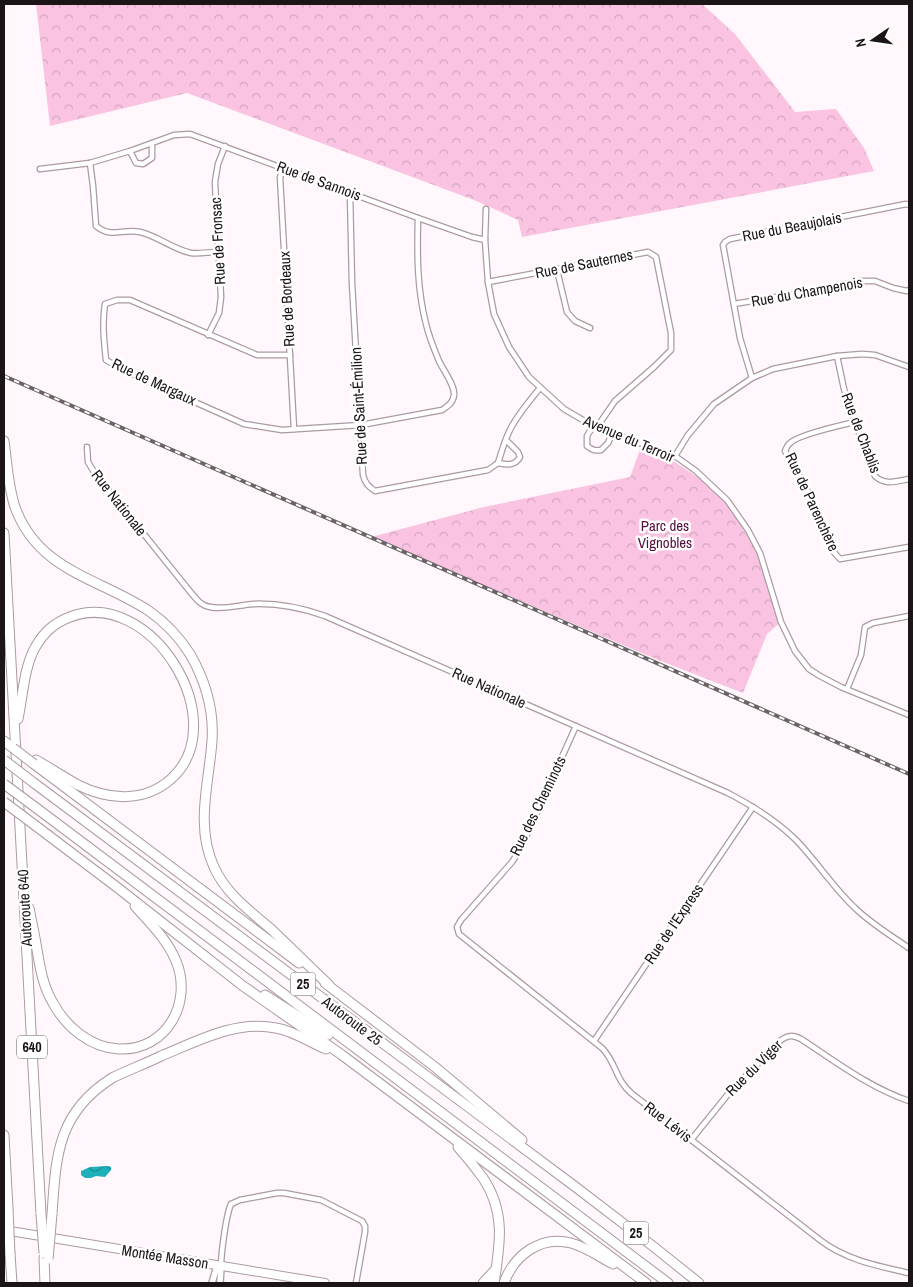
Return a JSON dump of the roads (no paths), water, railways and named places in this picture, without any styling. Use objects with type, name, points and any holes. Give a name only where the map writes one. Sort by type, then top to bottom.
[{"type":"highway","points":[[4,440],[15,507],[27,530],[38,545],[64,566],[128,598],[156,616],[177,636],[192,658],[204,686],[212,720],[212,741],[204,821],[206,845],[212,863],[220,879],[236,899],[329,985]]},
{"type":"highway","name":"Autoroute 640","points":[[4,534],[41,1214],[46,1258]]},
{"type":"highway","points":[[4,741],[34,761],[76,784],[104,794],[133,796],[146,794],[162,786],[173,777],[183,766],[191,747],[194,733],[190,701],[182,677],[174,663],[147,632],[123,617],[109,613],[94,612],[67,618],[49,630],[40,640],[32,653],[27,669],[15,731]]},
{"type":"highway","name":"Autoroute 25","points":[[4,760],[573,1185],[699,1283]]},
{"type":"highway","points":[[34,761],[441,1072],[573,1185]]},
{"type":"highway","name":"Autoroute 25","points":[[4,784],[668,1283]]},
{"type":"highway","points":[[4,802],[243,986],[342,1055],[646,1283]]},
{"type":"highway","points":[[23,880],[36,938],[42,978],[53,1004],[70,1025],[85,1038],[103,1046],[120,1049],[141,1046],[161,1034],[175,1015],[180,1003],[182,990],[178,965],[169,946],[118,888]]},
{"type":"highway","points":[[174,932],[239,978],[380,1066]]},
{"type":"highway","points":[[46,1283],[46,1258],[52,1214],[54,1174],[60,1142],[73,1116],[87,1098],[99,1088],[112,1078],[209,1036],[244,1026],[283,1029],[342,1055]]},
{"type":"highway","points":[[4,1135],[12,1283]]},
{"type":"highway","points":[[450,1137],[482,1177],[494,1200],[500,1227],[500,1246],[494,1283]]},
{"type":"highway","points":[[504,1283],[514,1264],[523,1254],[539,1245],[557,1242],[577,1245],[636,1276]]},
{"type":"highway","points":[[483,1283],[496,1269]]},
{"type":"main road","name":"Montée Masson","points":[[4,1230],[220,1264],[325,1283]]},
{"type":"street","name":"Rue de Sannois","points":[[40,169],[90,163],[174,135],[190,134],[418,218],[485,240]]},
{"type":"street","points":[[130,151],[136,163],[143,164],[152,158],[152,143]]},
{"type":"street","name":"Rue de Fronsac","points":[[208,335],[219,314],[221,296],[214,182],[225,146]]},
{"type":"street","points":[[90,163],[96,226],[103,232],[140,232],[192,253],[218,252]]},
{"type":"street","name":"Rue de Bordeaux","points":[[284,168],[280,177],[294,429]]},
{"type":"street","name":"Rue de Saint-Émilion","points":[[350,193],[354,325],[365,481],[375,491],[488,470],[498,464]]},
{"type":"street","name":"Rue du Beaujolais","points":[[752,378],[740,338],[723,245],[725,242],[730,239],[906,204],[909,205]]},
{"type":"street","name":"Avenue du Terroir","points":[[486,209],[485,240],[488,282],[494,314],[509,347],[529,377],[564,409],[595,427],[675,456],[696,471],[727,500],[748,530],[760,553],[781,622],[795,651],[809,669],[847,689],[909,715]]},
{"type":"street","name":"Rue de Margaux","points":[[290,355],[257,355],[130,300],[117,300],[105,304],[103,316],[106,360],[114,366],[244,424],[282,430],[362,425],[442,410],[451,404],[454,394],[450,381],[439,362],[426,324],[416,257],[418,218]]},
{"type":"street","name":"Rue de Sauternes","points":[[488,282],[648,252],[656,256],[670,333],[671,350],[615,400],[595,427]]},
{"type":"street","points":[[556,270],[567,312],[575,321],[590,328]]},
{"type":"street","name":"Rue du Champenois","points":[[734,304],[860,281],[875,281],[893,288],[909,290]]},
{"type":"street","points":[[675,456],[688,435],[714,404],[752,378],[773,369],[837,356],[862,354],[875,355],[909,367]]},
{"type":"street","name":"Rue de Chablis","points":[[837,356],[844,389],[876,476],[880,481],[888,483],[909,479]]},
{"type":"street","points":[[506,440],[518,452],[520,457],[514,464],[498,464],[506,440],[512,426],[540,388]]},
{"type":"street","name":"Rue de Parenchère","points":[[855,422],[796,439],[789,443],[785,451],[818,511],[835,555],[840,558],[909,547]]},
{"type":"street","points":[[595,427],[587,436],[586,446],[591,449],[596,451],[602,450],[612,434]]},
{"type":"street","name":"Rue Nationale","points":[[87,447],[88,462],[94,472],[199,602],[216,608],[248,604],[292,607],[336,620],[728,793],[753,807],[789,834],[810,856],[835,888],[858,911],[909,948]]},
{"type":"street","points":[[847,689],[861,655],[865,627],[873,623],[909,616]]},
{"type":"street","name":"Rue des Cheminots","points":[[457,929],[461,920],[512,862],[520,850],[576,726]]},
{"type":"street","name":"Rue de l'Express","points":[[594,1041],[753,807]]},
{"type":"street","name":"Rue Lévis","points":[[457,929],[465,940],[594,1041],[609,1056],[620,1081],[627,1089],[830,1247],[857,1259],[909,1274]]},
{"type":"street","name":"Rue du Viger","points":[[691,1140],[735,1086],[781,1040],[788,1036],[801,1039],[873,1085],[909,1101]]},
{"type":"street","points":[[220,1283],[220,1264],[229,1209],[233,1202],[277,1193],[321,1200],[357,1217],[364,1223],[365,1232],[356,1283]]},
{"type":"street","points":[[212,1283],[220,1264]]},
{"type":"water","points":[[90,1167],[111,1167],[111,1170],[105,1177],[85,1178],[81,1175],[81,1171]]},
{"type":"railway","points":[[4,376],[909,774]]},
{"type":"park label","name":"Parc des Vignobles","points":[[665,534]]}]
